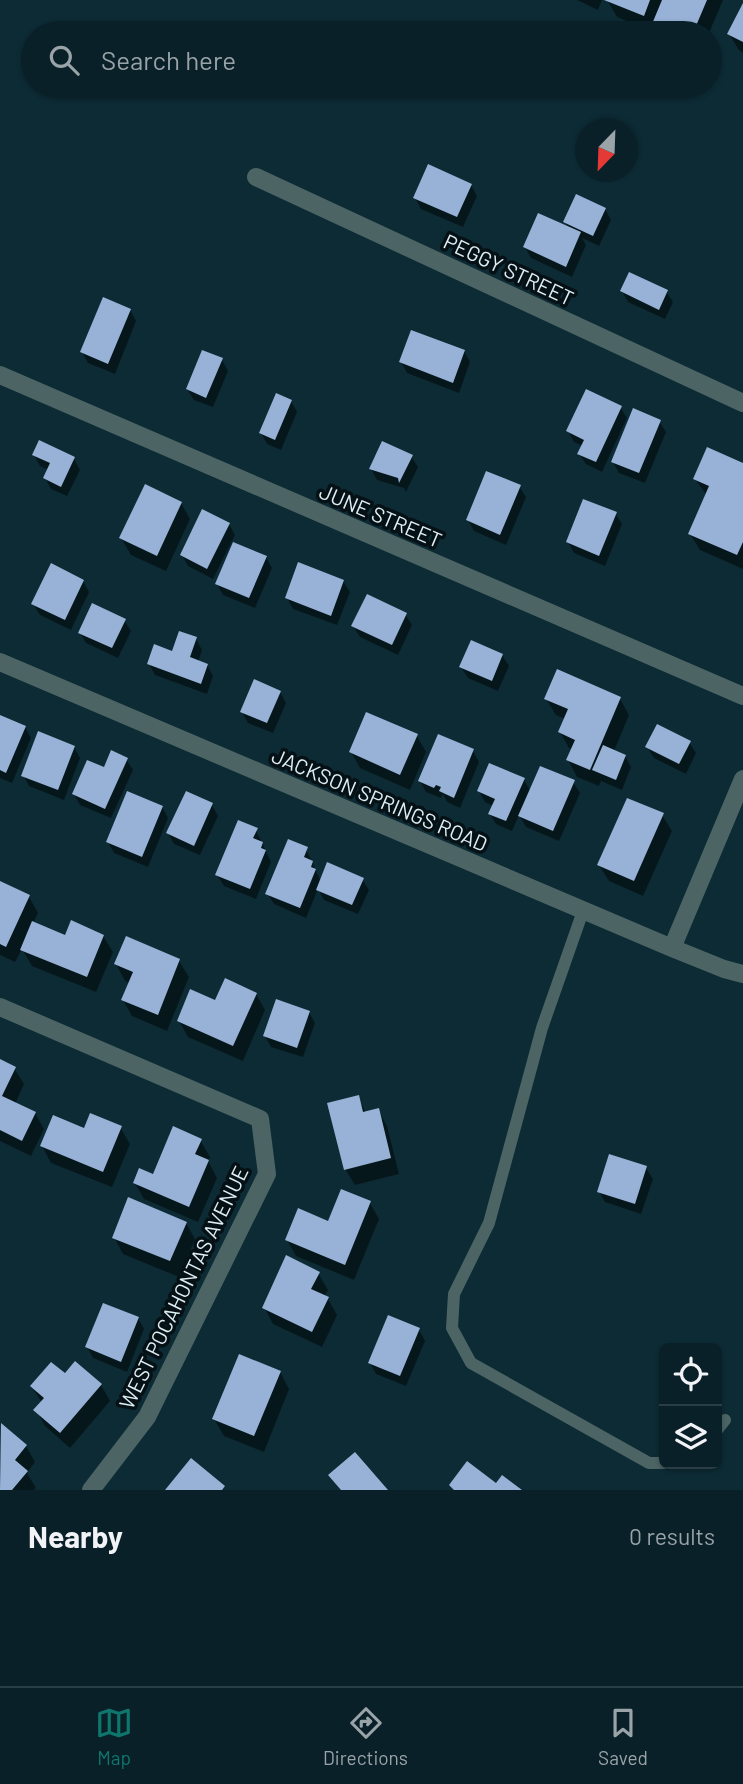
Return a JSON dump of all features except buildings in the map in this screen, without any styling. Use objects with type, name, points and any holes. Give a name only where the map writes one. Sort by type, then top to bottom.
[{"type":"street","name":"PEGGY STREET","points":[[256,177],[743,403]]},
{"type":"street","name":"JUNE STREET","points":[[0,375],[743,696]]},
{"type":"street","name":"JACKSON SPRINGS ROAD","points":[[0,662],[583,911],[724,970],[743,974]]},
{"type":"street","points":[[672,948],[743,779]]},
{"type":"street","name":"WEST POCAHONTAS AVENUE","points":[[0,1007],[260,1119],[267,1174],[147,1417],[91,1490]]},
{"type":"lane","points":[[583,911],[542,1028],[489,1223],[454,1294],[452,1328],[471,1363],[649,1463],[659,1463]]}]
